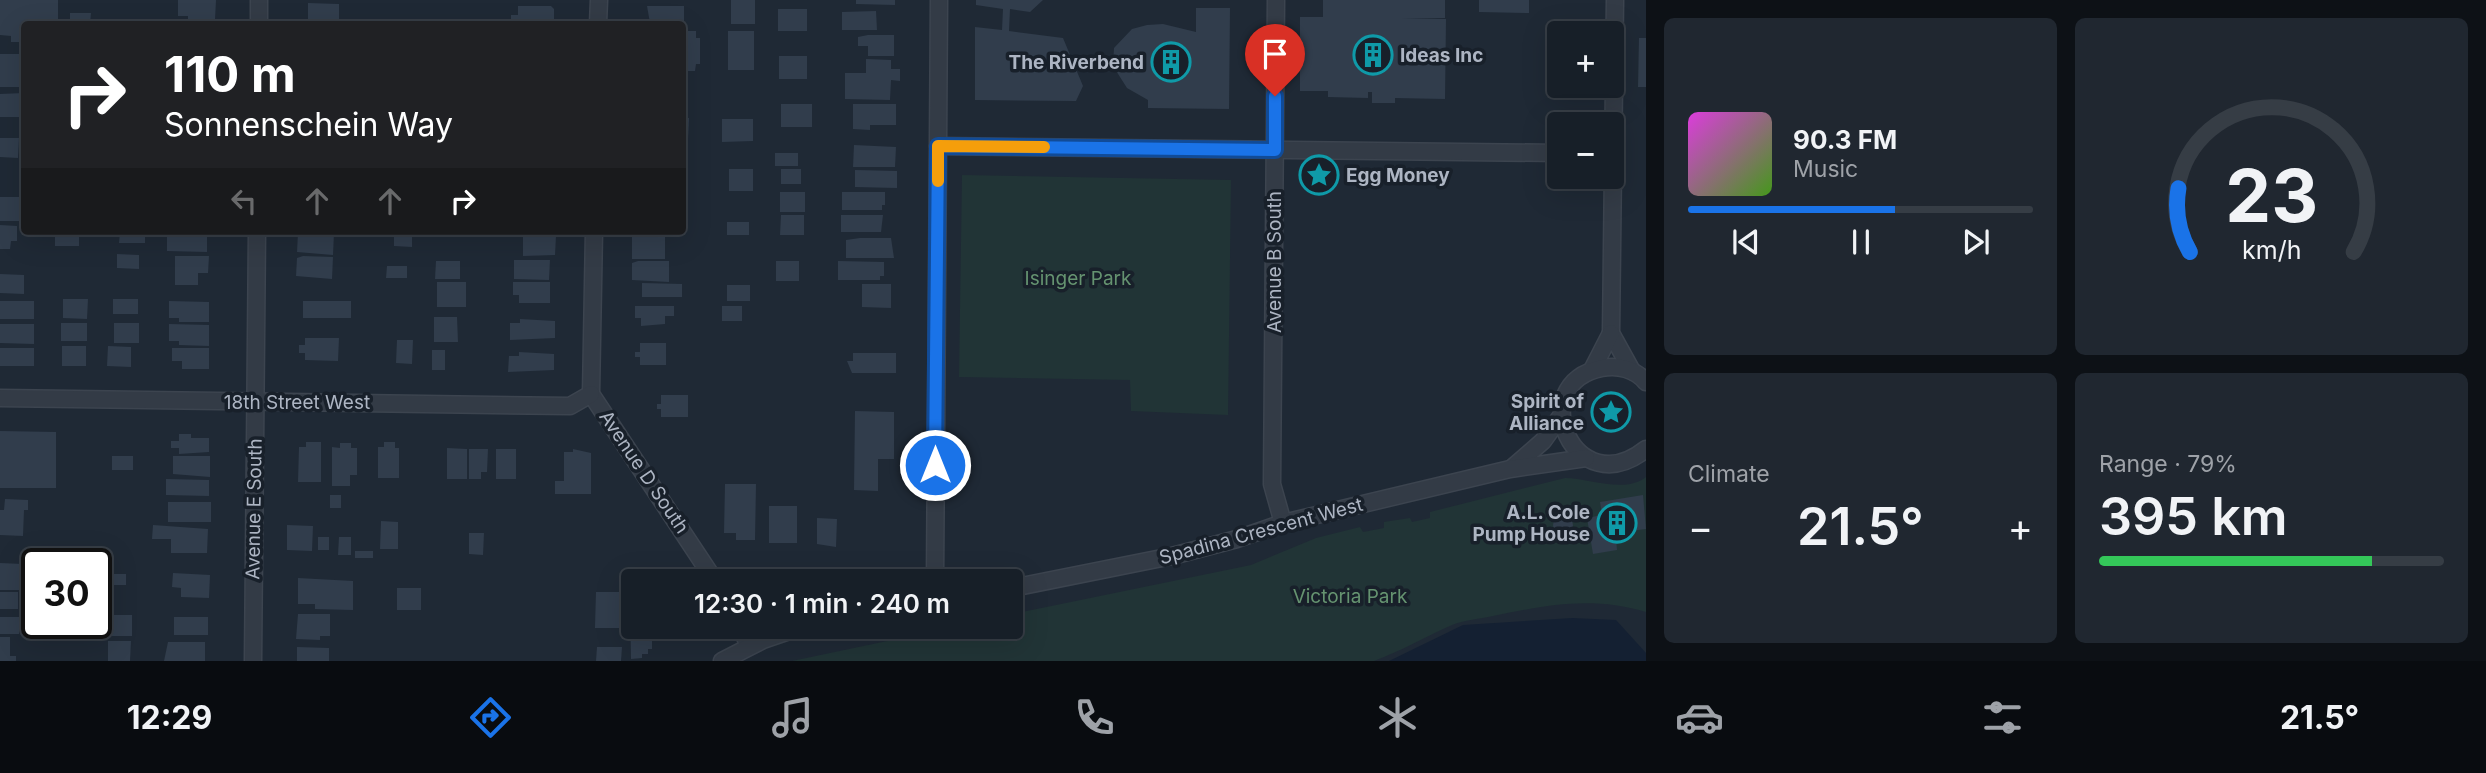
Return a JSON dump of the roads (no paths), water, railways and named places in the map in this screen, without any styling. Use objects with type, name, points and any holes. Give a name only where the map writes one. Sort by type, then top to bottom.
[{"type":"street","points":[[259,21],[260,0]]},
{"type":"street","points":[[598,21],[599,0]]},
{"type":"street","points":[[934,569],[939,0]]},
{"type":"street","name":"Avenue B South","points":[[1276,0],[1272,484],[1283,523]]},
{"type":"street","points":[[1613,112],[1615,0]]},
{"type":"street","points":[[938,146],[1547,153]]},
{"type":"street","points":[[1612,189],[1611,333],[1632,371],[1646,382]]},
{"type":"street","name":"Avenue E South","points":[[253,661],[257,235]]},
{"type":"street","name":"Avenue D South","points":[[594,235],[591,394],[707,569]]},
{"type":"street","name":"Spadina Crescent West","points":[[1510,469],[1543,441],[1561,416],[1566,395],[1573,383],[1592,370],[1611,333]]},
{"type":"street","points":[[1592,370],[1613,366],[1632,371]]},
{"type":"street","name":"18th Street West","points":[[0,398],[570,406],[591,394]]},
{"type":"street","points":[[1561,416],[1566,437],[1586,458]]},
{"type":"street","name":"Spadina Crescent West","points":[[1023,585],[1172,556],[1237,539],[1283,523],[1510,469],[1586,458],[1617,464],[1632,459],[1646,449]]},
{"type":"street","points":[[746,639],[749,646]]},
{"type":"street","points":[[722,661],[768,639]]},
{"type":"water","points":[[1572,618],[1616,620],[1646,653],[1646,661],[1389,661],[1463,625]]},
{"type":"place","name":"Ideas Inc","points":[[1373,55]]},
{"type":"place","name":"The Riverbend","points":[[1171,62]]},
{"type":"place","name":"Egg Money","points":[[1319,175]]},
{"type":"place","name":"Spirit of Alliance","points":[[1611,412]]},
{"type":"place","name":"A.L. Cole Pump House","points":[[1617,523]]},
{"type":"park label","name":"Isinger Park","points":[[1078,278]]},
{"type":"park label","name":"Victoria Park","points":[[1350,596]]}]
